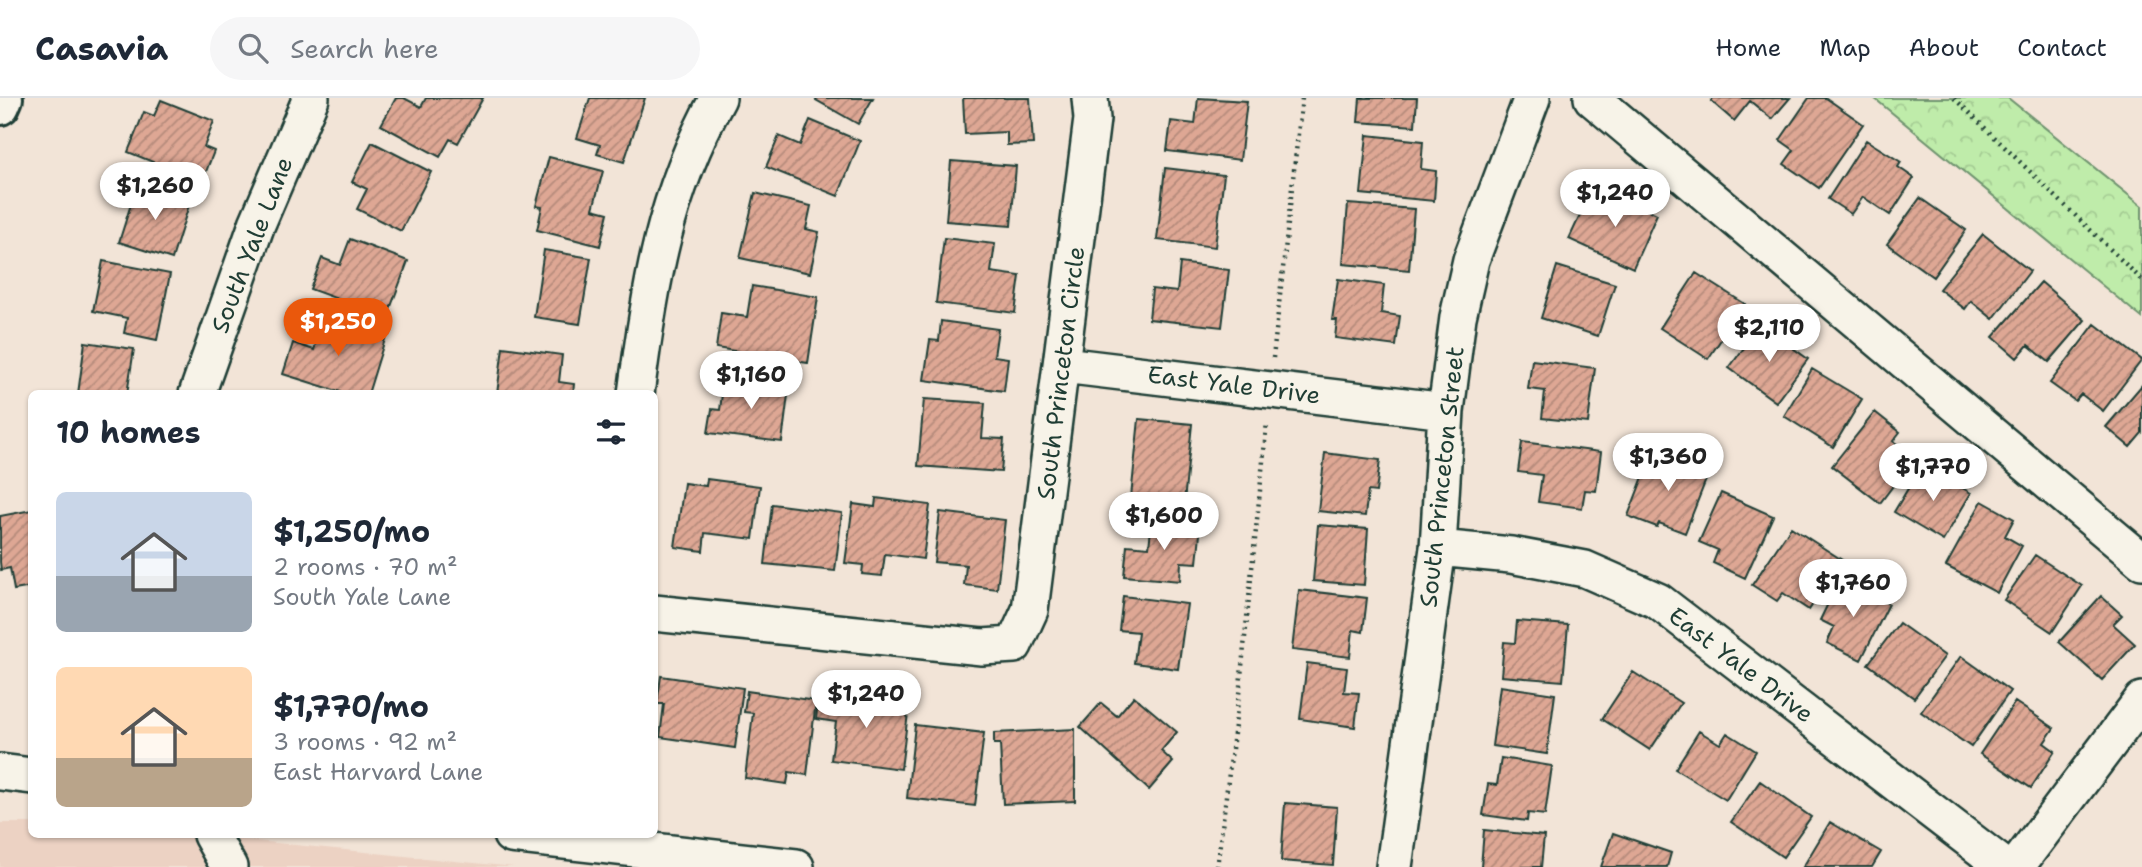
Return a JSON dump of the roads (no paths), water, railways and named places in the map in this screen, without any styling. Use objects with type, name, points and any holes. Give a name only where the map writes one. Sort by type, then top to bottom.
[{"type":"main road","points":[[0,105],[3,98]]},
{"type":"street","name":"South Yale Lane","points":[[198,390],[257,224],[311,98]]},
{"type":"street","points":[[637,390],[651,282],[674,192],[718,98]]},
{"type":"street","name":"South Princeton Circle","points":[[658,612],[982,647],[1014,645],[1030,610],[1092,119],[1090,98]]},
{"type":"street","name":"South Princeton Street","points":[[1394,867],[1438,548],[1447,411],[1458,317],[1471,260],[1532,98]]},
{"type":"street","points":[[1592,98],[2142,561]]},
{"type":"street","name":"East Yale Drive","points":[[1063,365],[1447,411]]},
{"type":"street","name":"East Yale Drive","points":[[1438,548],[1511,555],[1585,569],[1658,601],[2006,867]]},
{"type":"street","points":[[2015,867],[2142,700]]},
{"type":"street","points":[[0,772],[28,776]]},
{"type":"street","points":[[213,838],[229,867]]},
{"type":"street","points":[[527,838],[581,848],[796,867]]}]
